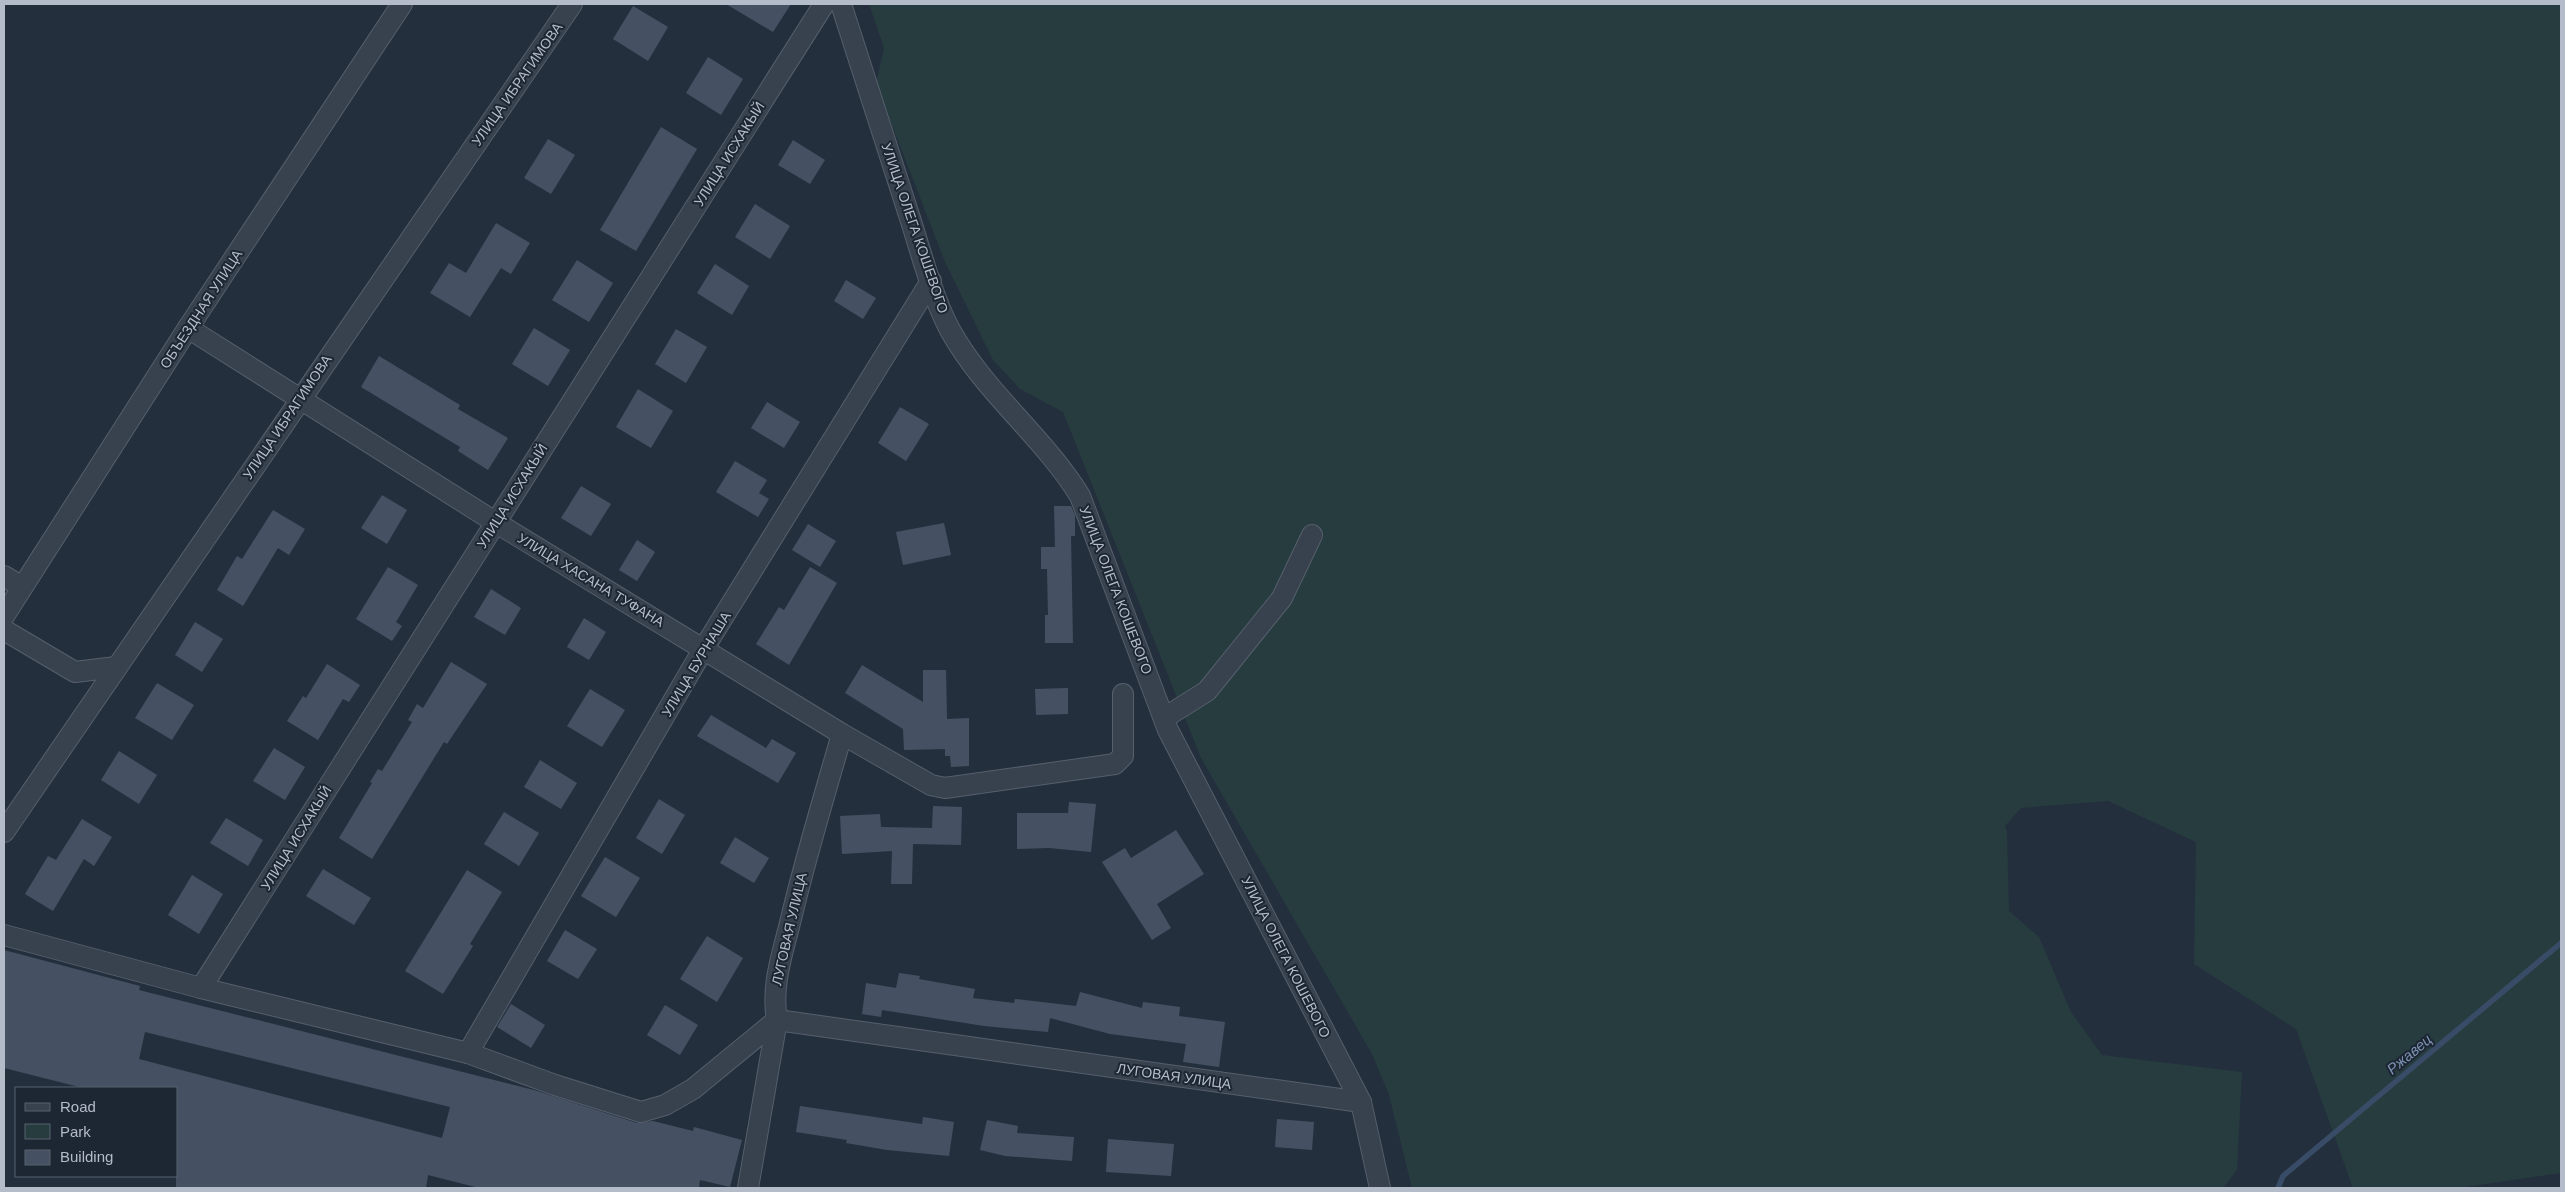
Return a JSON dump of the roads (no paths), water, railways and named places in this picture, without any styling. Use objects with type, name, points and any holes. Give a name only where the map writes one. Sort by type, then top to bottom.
[{"type":"street","name":"ОБЪЕЗДНАЯ УЛИЦА","points":[[4,616],[188,328],[402,4]]},
{"type":"street","name":"УЛИЦА ИБРАГИМОВА","points":[[4,832],[572,4]]},
{"type":"street","name":"УЛИЦА ИСХАКЫЙ","points":[[201,988],[824,4]]},
{"type":"street","name":"УЛИЦА ОЛЕГА КОШЕВОГО","points":[[841,4],[930,281],[950,329],[980,374],[1007,408],[1063,468],[1080,496],[1164,718],[1360,1102],[1380,1188]]},
{"type":"street","name":"УЛИЦА БУРНАША","points":[[468,1053],[704,648],[930,281]]},
{"type":"street","name":"УЛИЦА ХАСАНА ТУФАНА","points":[[188,328],[495,522],[842,734]]},
{"type":"street","points":[[1164,718],[1207,691],[1282,598],[1312,535]]},
{"type":"street","points":[[4,576],[22,587]]},
{"type":"street","points":[[4,630],[75,672],[116,667]]},
{"type":"street","points":[[842,734],[917,779],[945,788],[1096,768],[1115,764],[1123,756],[1123,694]]},
{"type":"street","name":"ЛУГОВАЯ УЛИЦА","points":[[842,734],[798,889],[778,972],[773,1001],[776,1020],[1360,1102]]},
{"type":"street","points":[[4,935],[201,988],[468,1053],[555,1085],[641,1112],[665,1105],[693,1089],[776,1020]]},
{"type":"street","points":[[748,1188],[776,1020]]},
{"type":"waterway","name":"Ржавец","points":[[2278,1188],[2283,1176],[2561,943]]}]
